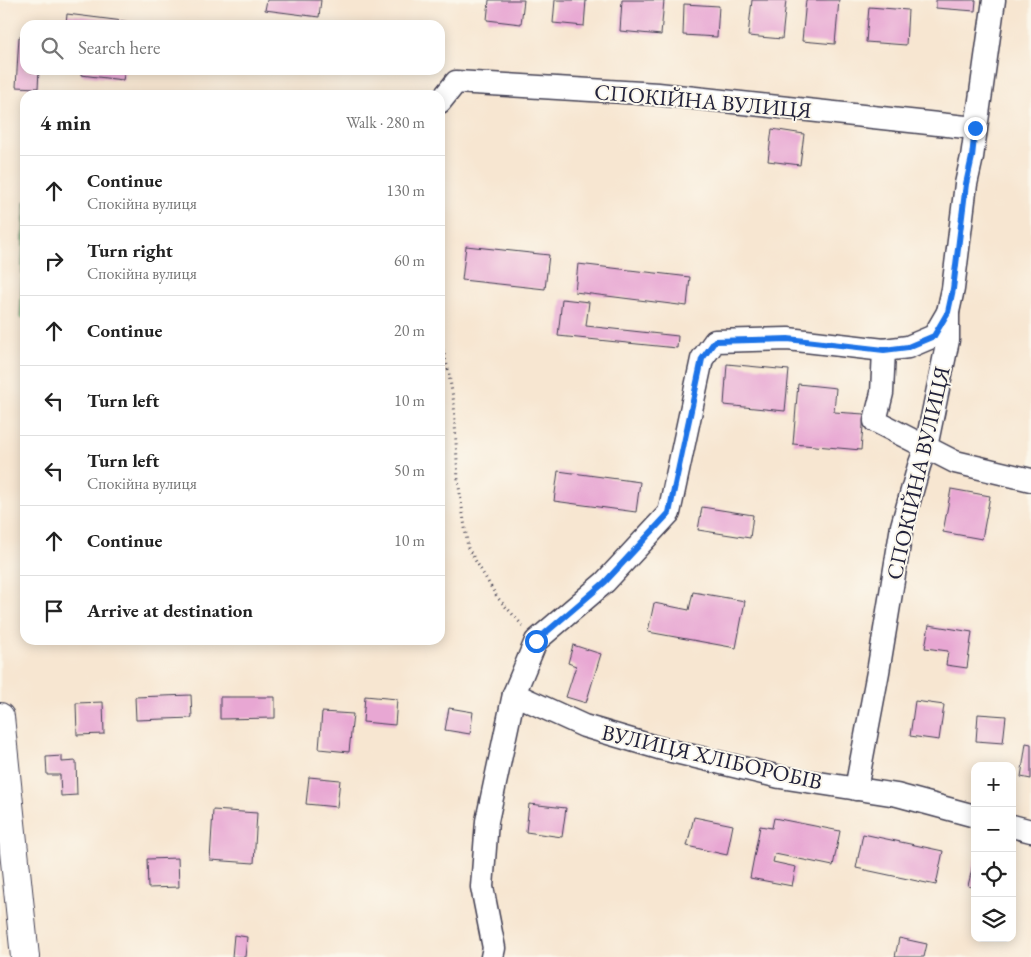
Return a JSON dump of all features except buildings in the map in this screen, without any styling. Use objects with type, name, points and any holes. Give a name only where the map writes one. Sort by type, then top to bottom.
[{"type":"main road","points":[[0,717],[25,957]]},
{"type":"street","name":"СПОКІЙНА ВУЛИЦЯ","points":[[856,789],[878,672],[902,526],[926,447],[948,340],[948,312],[953,289],[966,184],[972,157],[994,0]]},
{"type":"street","name":"СПОКІЙНА ВУЛИЦЯ","points":[[445,96],[456,82],[658,94],[975,128]]},
{"type":"street","points":[[492,957],[494,948],[482,886],[487,821],[514,694],[536,641],[605,582],[669,513],[702,359],[715,341],[788,339],[884,350],[908,347],[934,336],[948,312]]},
{"type":"street","points":[[884,350],[882,393],[875,421],[955,462],[1031,480]]},
{"type":"street","name":"ВУЛИЦЯ ХЛІБОРОБІВ","points":[[514,694],[584,726],[659,748],[780,777],[897,795],[971,815]]},
{"type":"street","points":[[1016,827],[1031,831]]},
{"type":"path","points":[[445,358],[454,403],[458,480],[468,548],[497,598],[536,641]]},
{"type":"route","points":[[536,641],[605,582],[669,513],[702,359],[715,341],[788,339],[884,350],[908,347],[934,336],[948,312],[953,289],[975,128]]}]
